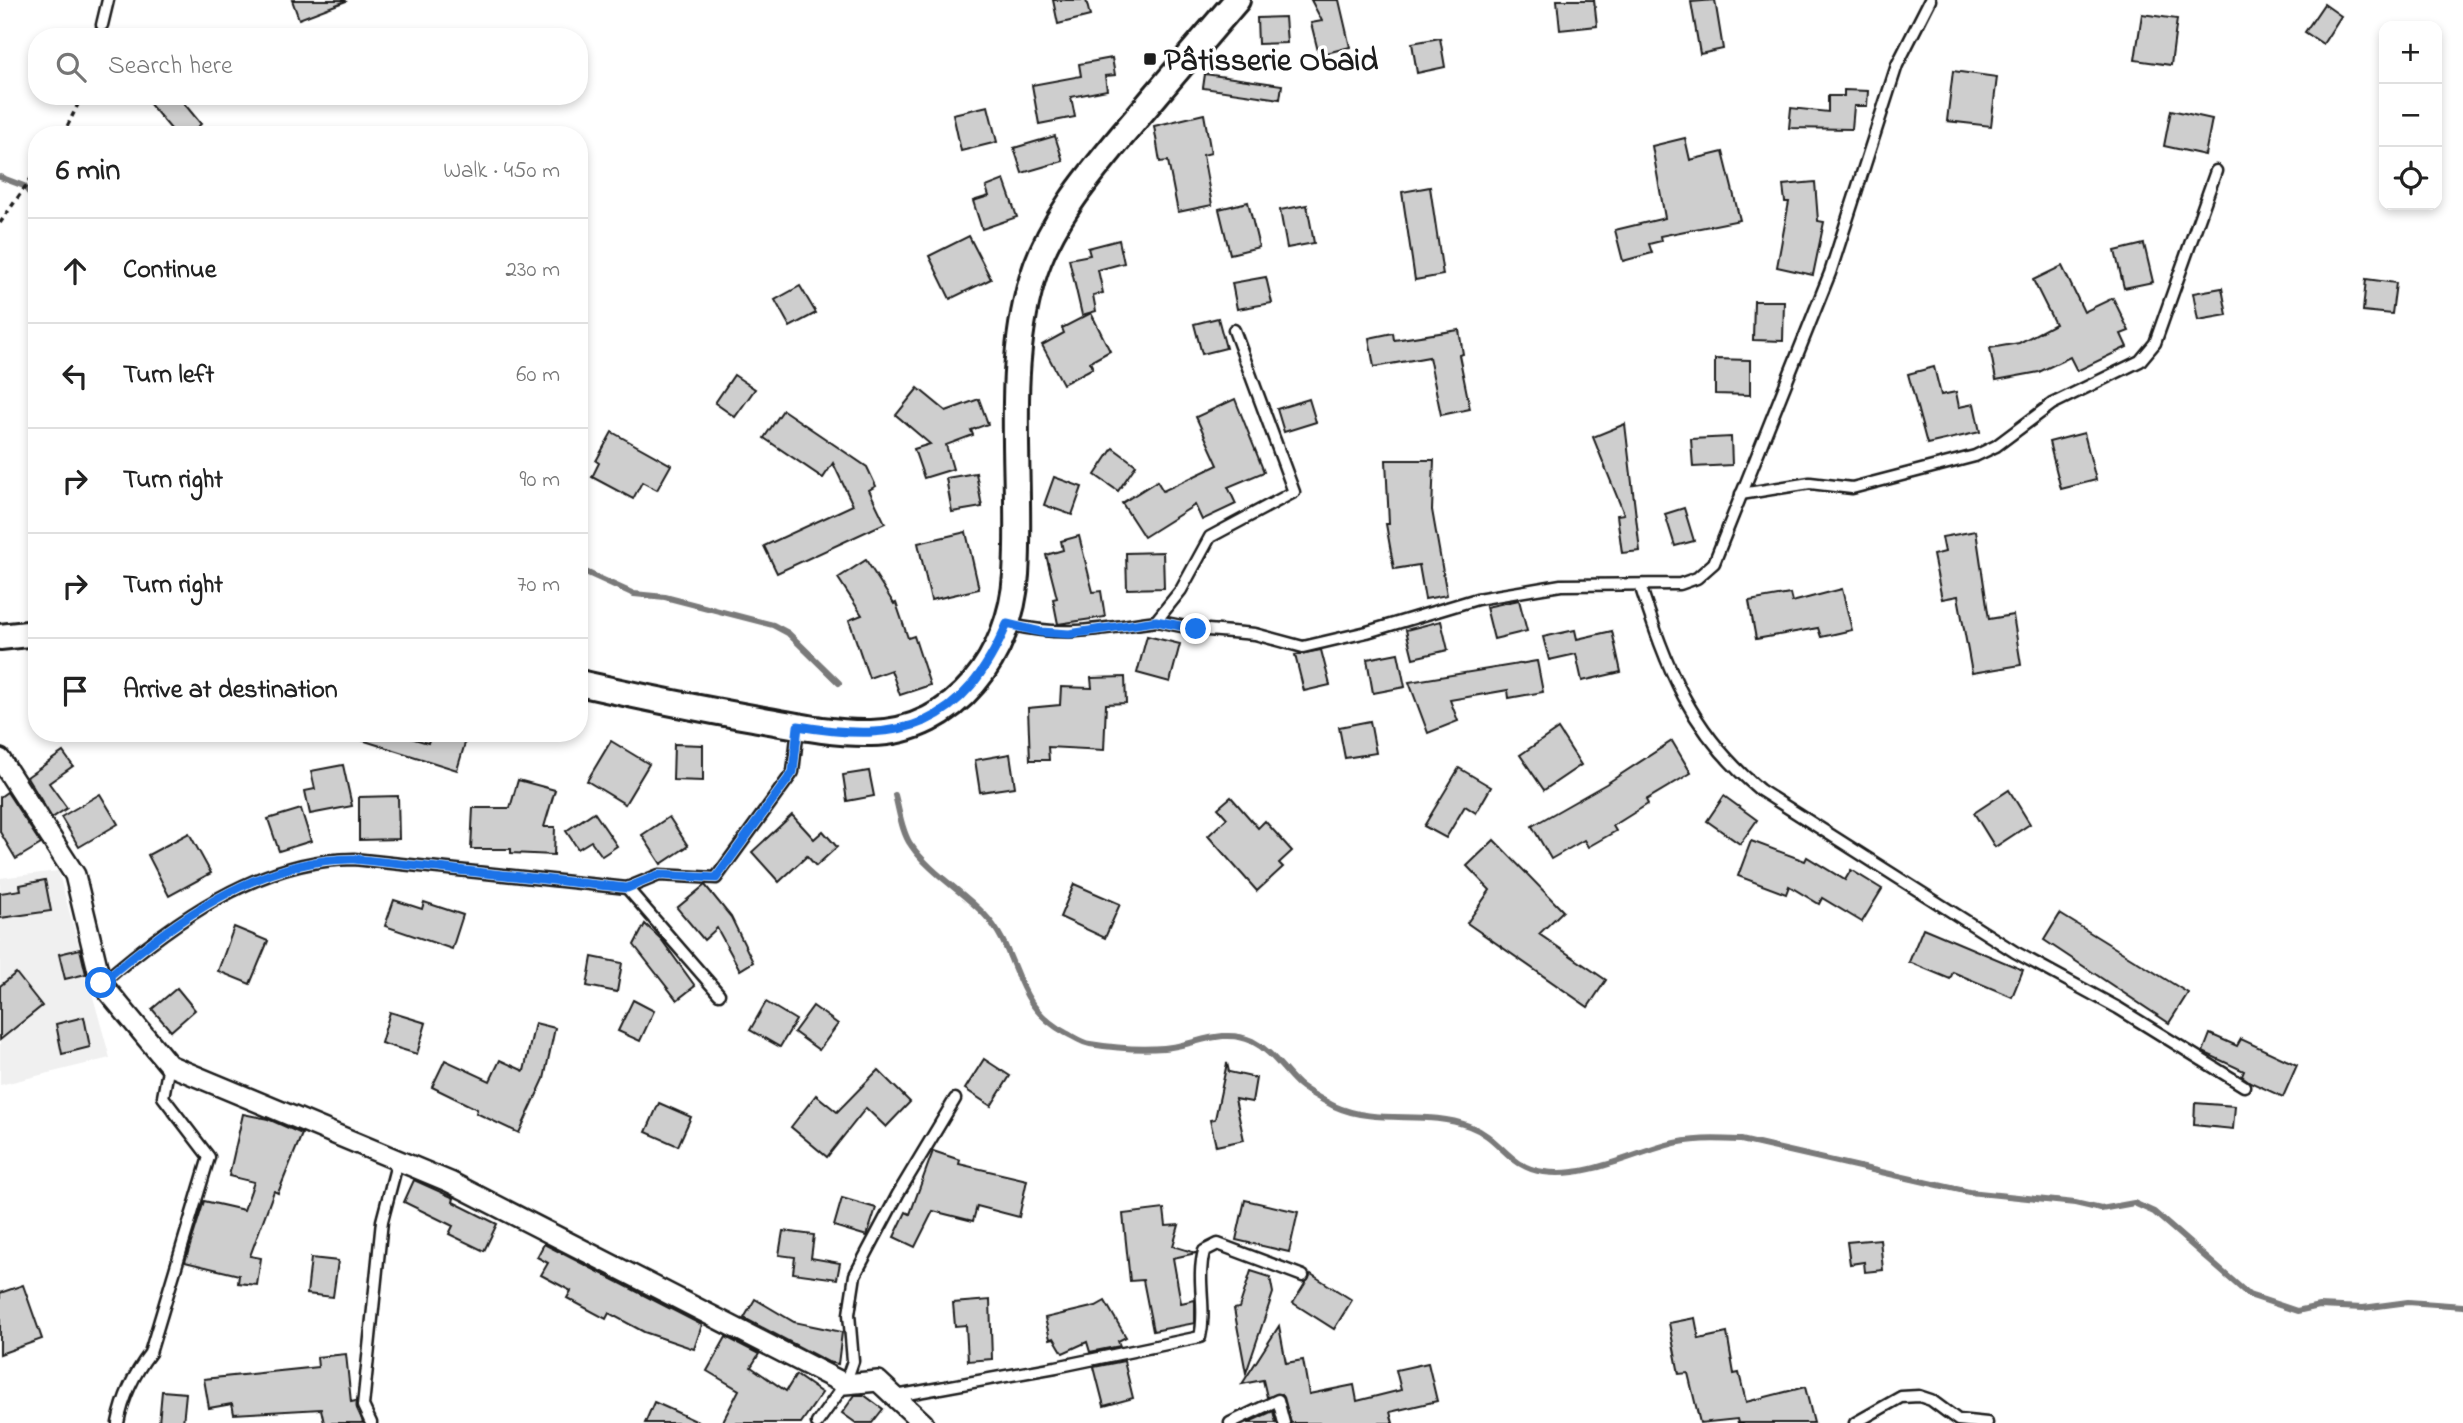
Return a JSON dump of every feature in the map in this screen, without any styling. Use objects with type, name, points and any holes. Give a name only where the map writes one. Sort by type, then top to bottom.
[{"type":"street","points":[[588,685],[687,707],[798,726],[873,733],[910,727],[944,712],[971,688],[993,656],[1007,624],[1016,576],[1018,362],[1022,320],[1042,248],[1056,222],[1100,162],[1237,0]]},
{"type":"street","points":[[0,636],[28,634]]},
{"type":"street","points":[[0,759],[75,875],[101,983],[169,1065],[450,1182],[845,1384],[878,1381],[923,1423]]},
{"type":"lane","points":[[102,25],[108,0]]},
{"type":"lane","points":[[1007,624],[1041,632],[1069,634],[1156,621],[1196,629],[1255,634],[1303,647],[1367,632],[1477,598],[1561,585],[1680,584],[1697,578],[1714,563],[1830,273],[1897,65],[1930,0]]},
{"type":"lane","points":[[1741,494],[1810,483],[1852,488],[1975,456],[1996,446],[2052,404],[2140,361],[2155,343],[2216,171]]},
{"type":"lane","points":[[1156,621],[1181,590],[1210,537],[1294,492],[1234,330]]},
{"type":"lane","points":[[1640,585],[1664,657],[1685,704],[1732,767],[1760,790],[2015,952],[2118,1008],[2244,1086]]},
{"type":"lane","points":[[101,983],[129,959],[213,900],[248,883],[327,859],[354,859],[627,888],[659,875],[716,878],[793,772],[798,726]]},
{"type":"lane","points":[[627,888],[719,994]]},
{"type":"lane","points":[[118,1423],[121,1407],[138,1369],[150,1353],[209,1157],[163,1097],[169,1065]]},
{"type":"lane","points":[[817,1423],[845,1384],[853,1361],[849,1314],[855,1275],[898,1194],[955,1099]]},
{"type":"lane","points":[[371,1423],[363,1406],[382,1220],[398,1160]]},
{"type":"lane","points":[[894,1396],[1200,1337],[1203,1324],[1199,1270],[1204,1251],[1218,1244],[1304,1276]]},
{"type":"lane","points":[[1855,1423],[1901,1397],[1919,1396],[1931,1400],[1958,1420],[1987,1423]]},
{"type":"lane","points":[[1230,1423],[1278,1400],[1284,1423]]},
{"type":"path","points":[[67,126],[78,105]]},
{"type":"path","points":[[0,223],[28,183]]},
{"type":"shaded area","points":[[58,871],[110,1058],[0,1085],[0,878]]},
{"type":"building","points":[[292,0],[345,0],[346,1],[299,19]]},
{"type":"building","points":[[1053,0],[1086,0],[1090,16],[1058,24]]},
{"type":"building","points":[[1311,0],[1339,0],[1350,47],[1319,55],[1311,23],[1322,21]]},
{"type":"building","points":[[1557,0],[1594,0],[1597,26],[1560,30]]},
{"type":"building","points":[[1715,0],[1723,49],[1700,54],[1691,2]]},
{"type":"building","points":[[2324,4],[2341,16],[2323,44],[2305,32]]},
{"type":"building","points":[[2142,14],[2177,19],[2171,65],[2135,60]]},
{"type":"building","points":[[1285,17],[1287,43],[1258,44],[1257,18]]},
{"type":"building","points":[[1440,38],[1445,67],[1417,73],[1412,43]]},
{"type":"building","points":[[1112,58],[1115,75],[1105,76],[1107,90],[1071,97],[1075,117],[1039,124],[1032,85],[1081,76],[1079,64]]},
{"type":"building","points":[[1953,71],[1997,77],[1991,126],[1947,121]]},
{"type":"building","points":[[1205,74],[1282,85],[1280,99],[1203,88]]},
{"type":"building","points":[[1844,90],[1868,91],[1867,106],[1854,106],[1852,129],[1789,128],[1791,108],[1828,112],[1828,96],[1844,96]]},
{"type":"building","points":[[151,105],[185,105],[201,124],[199,126],[168,126]]},
{"type":"building","points":[[988,106],[997,142],[961,151],[953,114]]},
{"type":"building","points":[[2171,110],[2212,119],[2205,155],[2164,146]]},
{"type":"building","points":[[1204,114],[1211,153],[1203,155],[1212,205],[1178,212],[1168,161],[1160,162],[1154,126]]},
{"type":"building","points":[[1055,136],[1063,161],[1022,173],[1014,148]]},
{"type":"building","points":[[1685,138],[1690,160],[1723,152],[1740,220],[1660,236],[1661,241],[1649,244],[1652,253],[1623,261],[1615,230],[1665,218],[1652,146]]},
{"type":"building","points":[[1004,180],[1017,217],[982,229],[973,201],[989,196],[986,187]]},
{"type":"building","points":[[1815,182],[1818,221],[1824,222],[1813,275],[1777,267],[1789,202],[1785,202],[1783,185]]},
{"type":"building","points":[[1430,187],[1443,275],[1415,280],[1402,192]]},
{"type":"building","points":[[1248,202],[1259,247],[1230,254],[1219,209]]},
{"type":"building","points":[[1307,205],[1314,243],[1287,248],[1280,210]]},
{"type":"building","points":[[969,236],[991,279],[950,299],[929,256]]},
{"type":"building","points":[[1119,240],[1124,263],[1098,270],[1103,293],[1093,295],[1096,311],[1082,315],[1069,259],[1090,255],[1088,248]]},
{"type":"building","points":[[2144,244],[2153,282],[2124,288],[2115,251]]},
{"type":"building","points":[[2062,266],[2084,312],[2113,298],[2129,331],[2121,334],[2127,347],[2077,371],[2070,357],[2039,372],[1996,380],[1990,348],[2019,343],[2055,324],[2033,280]]},
{"type":"building","points":[[1266,277],[1272,303],[1237,309],[1232,283]]},
{"type":"building","points":[[2366,279],[2396,283],[2392,314],[2363,311]]},
{"type":"building","points":[[800,286],[816,313],[790,327],[775,300]]},
{"type":"building","points":[[2222,288],[2227,315],[2198,320],[2193,293]]},
{"type":"building","points":[[1754,301],[1784,301],[1783,341],[1753,340]]},
{"type":"building","points":[[1091,313],[1110,351],[1090,362],[1093,368],[1063,384],[1042,345],[1064,333],[1062,328]]},
{"type":"building","points":[[1218,318],[1226,348],[1202,354],[1194,324]]},
{"type":"building","points":[[1459,330],[1463,354],[1459,355],[1470,409],[1441,415],[1429,357],[1374,367],[1369,338],[1393,333],[1394,340]]},
{"type":"building","points":[[1715,359],[1750,360],[1750,395],[1715,394]]},
{"type":"building","points":[[1934,367],[1941,395],[1956,392],[1959,407],[1974,404],[1980,432],[1927,444],[1908,374]]},
{"type":"building","points":[[734,375],[755,389],[735,417],[715,403]]},
{"type":"building","points":[[918,388],[946,411],[979,399],[988,424],[971,430],[973,435],[946,445],[953,469],[924,478],[914,449],[930,444],[896,415]]},
{"type":"building","points":[[1235,399],[1264,472],[1228,487],[1236,504],[1202,520],[1195,505],[1144,537],[1122,503],[1157,481],[1163,491],[1218,465],[1196,417]]},
{"type":"building","points":[[1309,399],[1316,422],[1284,432],[1277,409]]},
{"type":"building","points":[[783,410],[867,467],[876,486],[869,490],[885,523],[777,573],[764,546],[853,505],[833,463],[823,478],[764,438]]},
{"type":"building","points":[[1625,424],[1640,551],[1622,553],[1617,515],[1624,514],[1593,437]]},
{"type":"building","points":[[612,432],[671,465],[657,490],[642,482],[633,499],[592,477],[599,463],[596,461]]},
{"type":"building","points":[[2084,433],[2096,480],[2061,489],[2049,442]]},
{"type":"building","points":[[1731,437],[1732,465],[1693,467],[1691,439]]},
{"type":"building","points":[[1113,448],[1136,465],[1118,491],[1095,475]]},
{"type":"building","points":[[1386,460],[1434,460],[1432,510],[1447,595],[1425,599],[1419,565],[1394,569],[1386,524],[1389,524]]},
{"type":"building","points":[[976,473],[982,507],[952,512],[946,478]]},
{"type":"building","points":[[1054,477],[1082,487],[1072,515],[1044,505]]},
{"type":"building","points":[[1684,508],[1694,541],[1675,546],[1665,514]]},
{"type":"building","points":[[1976,531],[1989,619],[2013,615],[2021,665],[1972,673],[1958,596],[1942,599],[1933,555],[1945,552],[1942,537]]},
{"type":"building","points":[[966,532],[979,589],[931,600],[918,543]]},
{"type":"building","points":[[1079,536],[1093,592],[1101,591],[1105,617],[1058,624],[1053,599],[1057,598],[1046,555],[1063,550],[1061,541]]},
{"type":"building","points":[[1163,552],[1164,588],[1127,589],[1126,553]]},
{"type":"building","points":[[866,560],[894,604],[896,603],[908,638],[914,636],[930,685],[900,695],[891,670],[869,678],[849,620],[862,615],[838,578]]},
{"type":"building","points":[[1842,589],[1852,630],[1821,637],[1818,628],[1756,639],[1749,601],[1790,594],[1792,602]]},
{"type":"building","points":[[1519,600],[1527,631],[1494,639],[1486,607]]},
{"type":"building","points":[[1441,621],[1448,650],[1413,658],[1406,630]]},
{"type":"building","points":[[1575,630],[1577,639],[1612,631],[1621,672],[1582,681],[1576,654],[1549,660],[1543,637]]},
{"type":"building","points":[[1147,636],[1180,644],[1170,682],[1137,673]]},
{"type":"building","points":[[1321,650],[1330,685],[1304,691],[1295,655]]},
{"type":"building","points":[[1398,653],[1405,687],[1373,693],[1367,659]]},
{"type":"building","points":[[1537,661],[1543,692],[1509,698],[1508,690],[1450,700],[1458,721],[1428,733],[1409,682]]},
{"type":"building","points":[[1125,677],[1126,703],[1106,704],[1104,750],[1048,747],[1049,760],[1030,760],[1028,708],[1060,705],[1061,687],[1092,688],[1091,678]]},
{"type":"building","points":[[1370,721],[1376,753],[1345,758],[1339,727]]},
{"type":"building","points":[[1558,729],[1581,765],[1544,790],[1520,755]]},
{"type":"building","points":[[611,741],[649,764],[625,804],[587,781]]},
{"type":"building","points":[[1672,741],[1691,773],[1646,800],[1648,804],[1613,826],[1616,831],[1588,847],[1584,840],[1551,859],[1532,826],[1606,784]]},
{"type":"building","points":[[368,742],[465,742],[457,770]]},
{"type":"building","points":[[674,744],[703,745],[703,781],[673,780]]},
{"type":"building","points":[[63,752],[73,766],[49,783],[67,808],[52,818],[27,777]]},
{"type":"building","points":[[1010,754],[1015,787],[980,792],[975,760]]},
{"type":"building","points":[[343,765],[352,806],[310,814],[305,791],[315,789],[311,771]]},
{"type":"building","points":[[1459,768],[1491,787],[1476,813],[1465,806],[1446,838],[1424,826]]},
{"type":"building","points":[[869,771],[874,796],[847,801],[843,775]]},
{"type":"building","points":[[518,780],[555,790],[544,827],[555,827],[554,855],[511,853],[511,849],[471,849],[473,808],[510,808]]},
{"type":"building","points":[[2009,790],[2030,824],[1995,847],[1974,813]]},
{"type":"building","points":[[7,792],[41,844],[16,859],[0,832],[0,797]]},
{"type":"building","points":[[100,794],[118,824],[79,847],[61,817]]},
{"type":"building","points":[[398,796],[399,839],[359,840],[359,797]]},
{"type":"building","points":[[1724,796],[1757,820],[1740,844],[1707,821]]},
{"type":"building","points":[[1231,797],[1258,828],[1265,821],[1292,851],[1279,863],[1283,867],[1257,891],[1208,836],[1227,818],[1218,808]]},
{"type":"building","points":[[301,809],[311,841],[279,851],[268,819]]},
{"type":"building","points":[[594,812],[617,846],[602,856],[591,841],[578,849],[566,831]]},
{"type":"building","points":[[792,815],[814,839],[823,831],[837,847],[816,866],[807,856],[779,882],[752,852]]},
{"type":"building","points":[[669,817],[688,846],[661,864],[642,835]]},
{"type":"building","points":[[189,833],[211,873],[169,896],[148,855]]},
{"type":"building","points":[[1494,840],[1563,911],[1539,934],[1606,980],[1588,1007],[1467,923],[1490,890],[1467,866]]},
{"type":"building","points":[[1751,841],[1805,861],[1807,857],[1845,880],[1851,870],[1882,889],[1862,922],[1822,898],[1819,904],[1789,886],[1786,894],[1738,876]]},
{"type":"building","points":[[45,880],[51,911],[0,918],[0,893],[21,890],[20,885]]},
{"type":"building","points":[[1074,884],[1120,904],[1105,938],[1060,917]]},
{"type":"building","points":[[705,885],[731,917],[753,962],[740,970],[717,928],[704,940],[677,908]]},
{"type":"building","points":[[394,900],[422,909],[424,902],[463,915],[452,949],[385,926]]},
{"type":"building","points":[[2060,914],[2188,993],[2169,1023],[2044,940]]},
{"type":"building","points":[[645,924],[661,939],[695,986],[677,1000],[634,945]]},
{"type":"building","points":[[234,927],[268,941],[250,984],[218,971]]},
{"type":"building","points":[[1923,928],[2023,970],[2012,997],[1953,972],[1950,979],[1909,962]]},
{"type":"building","points":[[80,949],[86,974],[65,979],[59,954]]},
{"type":"building","points":[[592,957],[622,963],[617,992],[587,986]]},
{"type":"building","points":[[16,973],[42,1006],[0,1040],[0,986]]},
{"type":"building","points":[[177,988],[195,1010],[171,1031],[152,1009]]},
{"type":"building","points":[[633,1000],[654,1011],[640,1041],[618,1031]]},
{"type":"building","points":[[766,1002],[796,1020],[780,1047],[750,1030]]},
{"type":"building","points":[[813,1006],[838,1024],[819,1050],[794,1032]]},
{"type":"building","points":[[390,1012],[426,1023],[417,1054],[381,1043]]},
{"type":"building","points":[[84,1017],[90,1047],[62,1054],[56,1024]]},
{"type":"building","points":[[535,1023],[555,1028],[544,1079],[519,1133],[476,1113],[477,1109],[432,1087],[445,1060],[490,1081],[500,1060],[524,1071]]},
{"type":"building","points":[[2210,1034],[2237,1046],[2241,1039],[2297,1065],[2283,1097],[2250,1082],[2242,1076],[2244,1071],[2203,1052]]},
{"type":"building","points":[[984,1059],[1010,1076],[991,1106],[965,1089]]},
{"type":"building","points":[[1227,1063],[1229,1072],[1256,1078],[1252,1102],[1235,1099],[1244,1140],[1216,1146],[1210,1120],[1215,1119]]},
{"type":"building","points":[[878,1070],[910,1102],[886,1127],[866,1108],[827,1157],[791,1127],[816,1095],[837,1112]]},
{"type":"building","points":[[659,1103],[691,1117],[678,1146],[646,1132]]},
{"type":"building","points":[[2195,1103],[2235,1106],[2233,1129],[2194,1125]]},
{"type":"building","points":[[243,1114],[268,1119],[302,1134],[278,1193],[274,1191],[250,1256],[261,1258],[257,1285],[238,1283],[239,1275],[185,1262],[204,1201],[244,1210],[254,1182],[229,1176]]},
{"type":"building","points":[[933,1151],[960,1160],[959,1164],[1027,1180],[1019,1217],[977,1206],[973,1221],[933,1211],[915,1247],[894,1237],[906,1212],[910,1214]]},
{"type":"building","points":[[414,1180],[454,1198],[453,1202],[497,1224],[484,1251],[449,1234],[453,1226],[404,1202]]},
{"type":"building","points":[[842,1198],[876,1208],[867,1236],[834,1226]]},
{"type":"building","points":[[1245,1200],[1298,1212],[1289,1252],[1236,1240]]},
{"type":"building","points":[[1164,1209],[1166,1226],[1179,1225],[1173,1246],[1196,1253],[1173,1258],[1181,1303],[1195,1300],[1195,1323],[1153,1331],[1143,1280],[1130,1281],[1123,1214]]},
{"type":"building","points":[[783,1231],[814,1235],[811,1258],[840,1263],[837,1279],[793,1273],[795,1257],[779,1255]]},
{"type":"building","points":[[1880,1239],[1883,1270],[1865,1272],[1864,1262],[1850,1264],[1847,1242]]},
{"type":"building","points":[[544,1244],[702,1325],[694,1349],[644,1332],[609,1313],[606,1319],[567,1298],[571,1291],[541,1275],[548,1263],[537,1257]]},
{"type":"building","points":[[311,1258],[338,1261],[333,1297],[307,1294]]},
{"type":"building","points":[[1251,1271],[1270,1277],[1273,1293],[1246,1373],[1234,1309],[1239,1308]]},
{"type":"building","points":[[1311,1274],[1352,1300],[1334,1329],[1293,1303]]},
{"type":"building","points":[[23,1285],[42,1339],[0,1354],[0,1293]]},
{"type":"building","points":[[755,1299],[794,1322],[842,1332],[838,1364],[828,1362],[744,1318]]},
{"type":"building","points":[[990,1300],[992,1359],[968,1361],[966,1325],[955,1326],[953,1303]]},
{"type":"building","points":[[1105,1301],[1126,1337],[1118,1341],[1120,1346],[1090,1352],[1087,1342],[1063,1353],[1054,1338],[1050,1339],[1045,1318],[1096,1306]]},
{"type":"building","points":[[1695,1318],[1699,1339],[1727,1333],[1734,1374],[1739,1373],[1746,1402],[1805,1387],[1814,1423],[1738,1423],[1737,1419],[1700,1423],[1688,1373],[1679,1374],[1669,1323]]},
{"type":"building","points":[[1279,1326],[1286,1363],[1303,1360],[1309,1394],[1354,1385],[1357,1401],[1401,1390],[1396,1370],[1428,1363],[1437,1401],[1390,1412],[1393,1423],[1291,1423],[1282,1394],[1267,1397],[1263,1380],[1242,1384]]},
{"type":"building","points":[[726,1337],[759,1354],[751,1367],[786,1391],[796,1375],[822,1393],[801,1423],[722,1423],[739,1390],[707,1371]]},
{"type":"building","points":[[346,1354],[351,1402],[356,1401],[363,1423],[324,1423],[321,1409],[234,1414],[232,1404],[209,1408],[204,1379],[318,1367],[317,1357]]},
{"type":"building","points":[[1124,1361],[1133,1398],[1104,1406],[1094,1367]]},
{"type":"building","points":[[162,1391],[186,1393],[183,1423],[159,1423]]},
{"type":"building","points":[[855,1395],[864,1395],[883,1409],[872,1423],[856,1423],[842,1413]]},
{"type":"building","points":[[654,1402],[672,1410],[700,1423],[645,1423]]},
{"type":"building","points":[[1273,1411],[1276,1423],[1247,1423]]},
{"type":"waterway","points":[[0,177],[24,186],[28,191]]},
{"type":"waterway","points":[[588,573],[634,594],[665,597],[773,625],[788,633],[839,683]]},
{"type":"waterway","points":[[895,795],[903,828],[911,845],[936,873],[975,905],[996,929],[1025,993],[1035,1007],[1048,1021],[1087,1043],[1117,1048],[1155,1049],[1219,1037],[1241,1037],[1259,1045],[1302,1087],[1334,1106],[1367,1115],[1436,1119],[1469,1126],[1480,1131],[1521,1164],[1544,1172],[1591,1169],[1685,1141],[1741,1140],[1969,1192],[2075,1203],[2101,1209],[2134,1203],[2154,1212],[2249,1295],[2297,1311],[2319,1306],[2363,1308],[2408,1302],[2463,1306]]},
{"type":"place","name":"Pâtisserie Obaid","points":[[1150,59]]},
{"type":"route","points":[[101,983],[129,959],[213,900],[248,883],[327,859],[354,859],[627,888],[659,875],[716,878],[771,798],[793,772],[798,726],[828,731],[873,733],[910,727],[944,712],[971,688],[993,656],[1007,624],[1041,632],[1069,634],[1156,621],[1196,629]]}]
